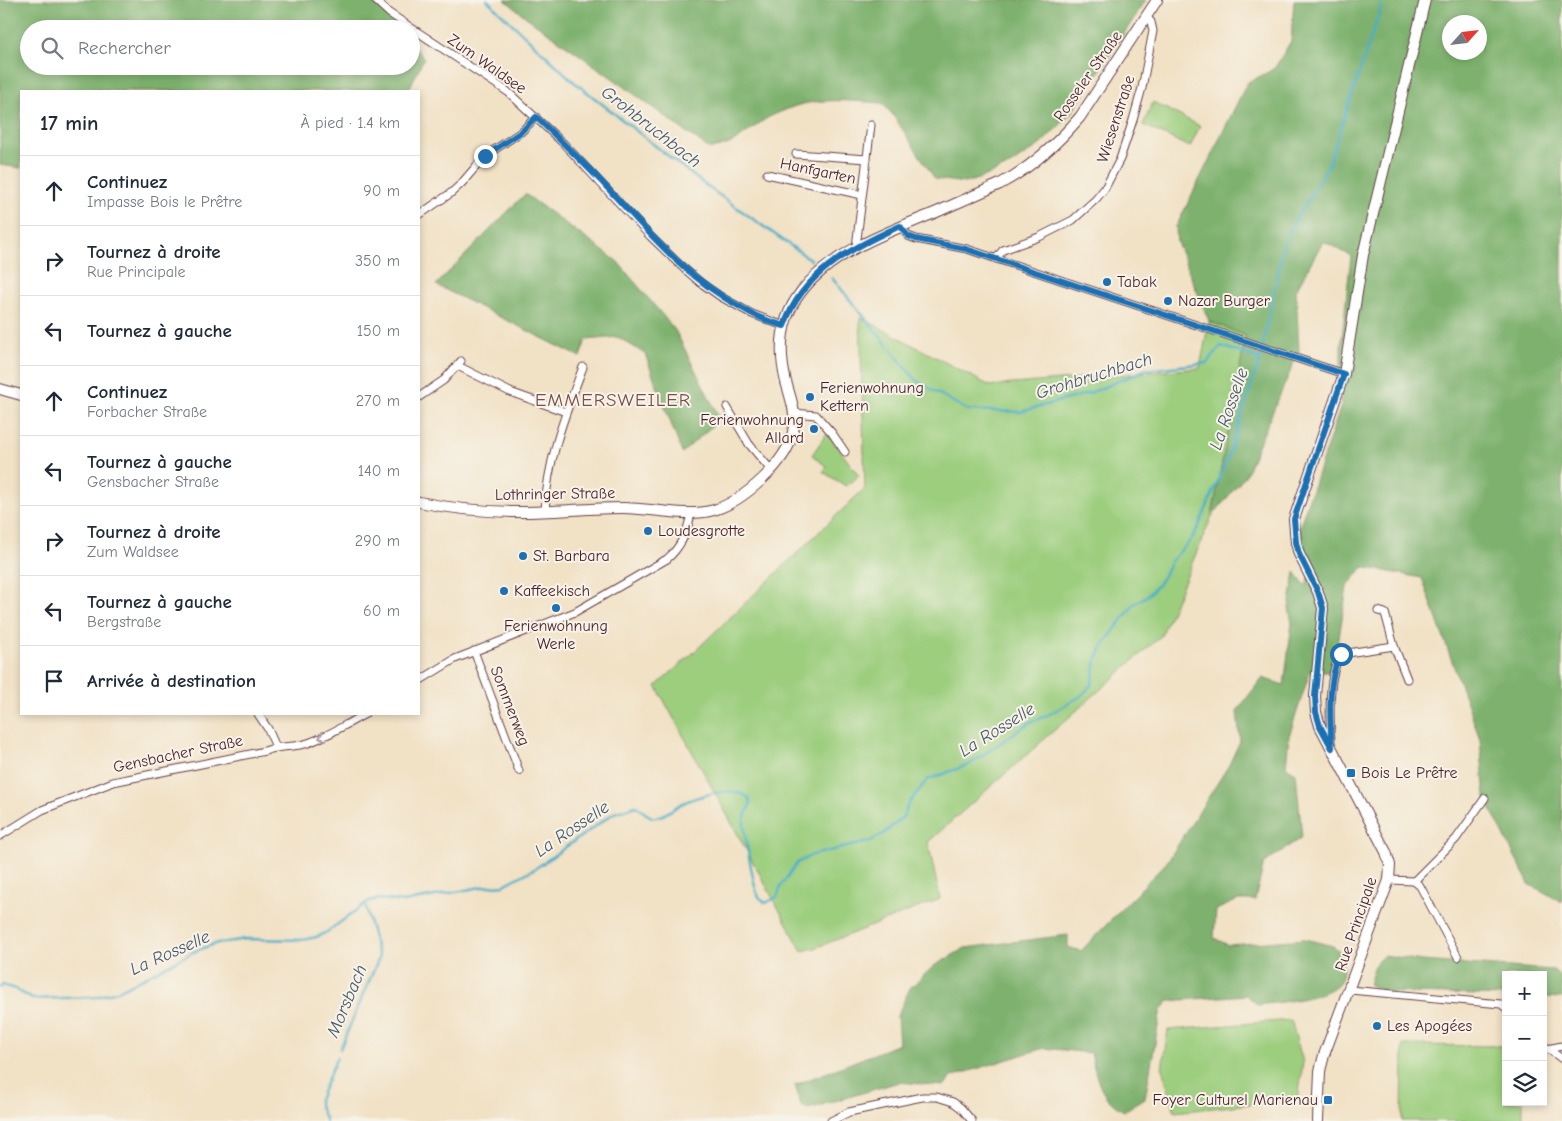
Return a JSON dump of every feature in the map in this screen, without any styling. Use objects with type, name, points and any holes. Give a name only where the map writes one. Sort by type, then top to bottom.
[{"type":"main road","name":"Rosseler Straße","points":[[900,226],[1000,184],[1042,156],[1069,131],[1080,117],[1157,0]]},
{"type":"main road","name":"Rue Principale","points":[[1318,1121],[1320,1071],[1324,1055],[1350,990],[1389,880],[1390,865],[1386,852],[1320,726],[1316,712],[1315,696],[1323,608],[1318,592],[1299,554],[1294,519],[1344,374],[1363,255],[1425,0]]},
{"type":"main road","points":[[692,513],[704,512],[726,505],[746,492],[771,470],[788,447],[794,430],[794,413],[782,360],[781,336],[788,313],[801,292],[824,270],[856,248],[900,226]]},
{"type":"main road","points":[[0,389],[20,395]]},
{"type":"main road","name":"Lothringer Straße","points":[[420,502],[497,512],[624,508],[692,513]]},
{"type":"street","name":"Zum Waldsee","points":[[375,0],[400,20]]},
{"type":"street","name":"Wiesenstraße","points":[[996,259],[1003,250],[1039,237],[1073,220],[1105,188],[1120,159],[1142,88],[1153,31],[1151,22],[1146,16]]},
{"type":"street","name":"Zum Waldsee","points":[[420,34],[508,92],[588,169],[650,236],[680,265],[721,297],[752,314],[784,326]]},
{"type":"street","points":[[420,214],[451,193],[485,156],[521,132],[536,117]]},
{"type":"street","name":"Hanfgarten","points":[[856,248],[871,125]]},
{"type":"street","name":"Hanfgarten","points":[[796,154],[867,159]]},
{"type":"street","name":"Hanfgarten","points":[[767,174],[862,195]]},
{"type":"street","points":[[900,226],[908,236],[916,239],[942,243],[996,259],[1344,374]]},
{"type":"street","points":[[420,396],[435,388],[460,364],[510,392],[566,412]]},
{"type":"street","points":[[545,511],[547,479],[555,447],[583,367]]},
{"type":"street","points":[[727,407],[748,444],[771,470]]},
{"type":"street","points":[[794,413],[816,415],[845,452]]},
{"type":"street","points":[[420,680],[455,659],[575,612],[666,559],[674,552],[686,535],[692,513]]},
{"type":"street","points":[[1378,611],[1385,612],[1394,646],[1407,679]]},
{"type":"street","points":[[1332,748],[1329,706],[1336,661],[1341,654],[1394,646]]},
{"type":"street","name":"Sommerweg","points":[[474,651],[519,771]]},
{"type":"street","points":[[259,715],[268,729],[276,747]]},
{"type":"street","name":"Gensbacher Straße","points":[[0,836],[42,810],[113,782],[265,751],[276,747],[292,747],[308,743],[363,715]]},
{"type":"street","points":[[1414,881],[1456,839],[1485,798]]},
{"type":"street","points":[[1389,880],[1414,881],[1420,886],[1458,957]]},
{"type":"street","points":[[1350,990],[1502,1006]]},
{"type":"street","points":[[1547,1047],[1562,1046]]},
{"type":"street","points":[[1547,1048],[1562,1059]]},
{"type":"street","points":[[831,1121],[849,1112],[922,1097],[937,1097],[952,1102],[961,1108],[972,1121]]},
{"type":"green space","points":[[0,0],[372,0],[390,20],[20,20],[20,75],[416,75],[408,90],[20,90],[20,168],[0,165]]},
{"type":"green space","points":[[505,0],[1146,0],[1071,114],[1041,144],[1010,165],[965,183],[935,179],[893,115],[882,103],[859,101],[812,102],[790,108],[769,117],[725,146],[708,148]]},
{"type":"green space","points":[[1294,0],[1562,0],[1562,902],[1529,884],[1485,798],[1480,739],[1422,578],[1363,567],[1347,587],[1337,650],[1329,672],[1310,672],[1289,736],[1286,767],[1296,773],[1302,837],[1264,863],[1255,900],[1238,900],[1216,910],[1214,938],[1228,945],[1305,939],[1333,946],[1342,953],[1343,974],[1337,984],[1318,995],[1258,1005],[1246,995],[1168,1001],[1161,1010],[1145,1098],[1124,1111],[1109,1100],[1100,1087],[1091,1053],[1044,1048],[951,1077],[944,1086],[899,1082],[808,1109],[801,1105],[795,1085],[899,1044],[897,1016],[910,988],[934,966],[965,948],[1068,935],[1068,947],[1081,951],[1167,862],[1229,765],[1240,741],[1237,711],[1262,678],[1284,685],[1292,623],[1289,608],[1295,572],[1306,586],[1312,569],[1302,548],[1300,525],[1341,406],[1341,347],[1351,256],[1323,241],[1296,290],[1299,351],[1245,476],[1212,516],[1246,336],[1209,321],[1177,242],[1176,227],[1247,83],[1274,69],[1291,41]]},
{"type":"green space","points":[[420,54],[424,58],[420,66]]},
{"type":"green space","points":[[1153,102],[1200,126],[1190,147],[1143,125]]},
{"type":"green space","points":[[525,194],[617,261],[675,330],[720,419],[682,453],[645,354],[618,337],[586,340],[580,357],[436,285]]},
{"type":"green space","points":[[860,317],[990,386],[1200,368],[1209,321],[1246,336],[1212,516],[1161,636],[928,842],[940,899],[815,948],[802,951],[656,686],[865,488]]},
{"type":"green space","points":[[827,433],[859,476],[846,486],[823,472],[827,467],[812,455]]},
{"type":"green space","points":[[1384,955],[1422,961],[1554,970],[1562,979],[1562,998],[1547,997],[1547,971],[1502,971],[1502,996],[1386,992],[1369,985],[1375,964]]},
{"type":"green space","points":[[1291,1020],[1303,1062],[1298,1099],[1175,1112],[1162,1068],[1168,1030]]},
{"type":"green space","points":[[1403,1045],[1502,1046],[1502,1106],[1523,1106],[1523,1121],[1402,1121]]},
{"type":"waterway","name":"Grohbruchbach","points":[[487,0],[573,81],[705,185],[811,260]]},
{"type":"waterway","name":"La Rosselle","points":[[0,987],[2,985],[15,989],[32,999],[97,997],[120,990],[193,952],[214,944],[246,939],[301,940],[317,937],[327,932],[369,901],[379,899],[404,902],[481,887],[504,885],[536,868],[614,813],[636,806],[650,816],[656,817],[664,815],[689,800],[723,792],[740,793],[749,798],[750,804],[744,820],[747,845],[756,890],[766,903],[777,897],[781,886],[797,863],[812,855],[868,842],[883,834],[903,817],[909,803],[927,780],[970,764],[1029,723],[1046,716],[1081,696],[1092,684],[1096,660],[1110,636],[1134,604],[1148,595],[1158,585],[1171,561],[1190,541],[1198,528],[1228,457],[1260,359],[1283,248],[1290,230],[1328,166],[1381,8],[1381,0]]},
{"type":"waterway","name":"Grohbruchbach","points":[[832,278],[917,381],[967,410],[1020,412],[1090,393],[1145,370],[1207,363],[1221,346],[1260,359]]},
{"type":"waterway","name":"Morsbach","points":[[340,1049],[379,958],[365,904]]},
{"type":"waterway","name":"Morsbach","points":[[326,1121],[319,1105],[319,1100],[337,1057]]},
{"type":"place","name":"Tabak","points":[[1107,282]]},
{"type":"place","name":"Nazar Burger","points":[[1168,301]]},
{"type":"place","name":"Ferienwohnung Kettern","points":[[810,397]]},
{"type":"place","name":"Ferienwohnung Allard","points":[[814,429]]},
{"type":"place","name":"Loudesgrotte","points":[[648,531]]},
{"type":"place","name":"St. Barbara","points":[[523,556]]},
{"type":"place","name":"Kaffeekisch","points":[[504,591]]},
{"type":"place","name":"Ferienwohnung Werle","points":[[556,608]]},
{"type":"place","name":"Bois Le Prêtre","points":[[1351,773]]},
{"type":"place","name":"Les Apogées","points":[[1377,1026]]},
{"type":"place","name":"Foyer Culturel Marienau","points":[[1328,1100]]},
{"type":"district","name":"EMMERSWEILER","points":[[613,400]]},
{"type":"route","points":[[485,156],[521,132],[536,117],[680,265],[721,297],[752,314],[776,324],[784,326],[794,302],[820,273],[856,248],[900,226],[908,236],[916,239],[966,249],[1344,374],[1294,519],[1299,554],[1318,592],[1323,608],[1315,696],[1316,712],[1320,726],[1332,748],[1329,706],[1336,661],[1341,654]]}]
